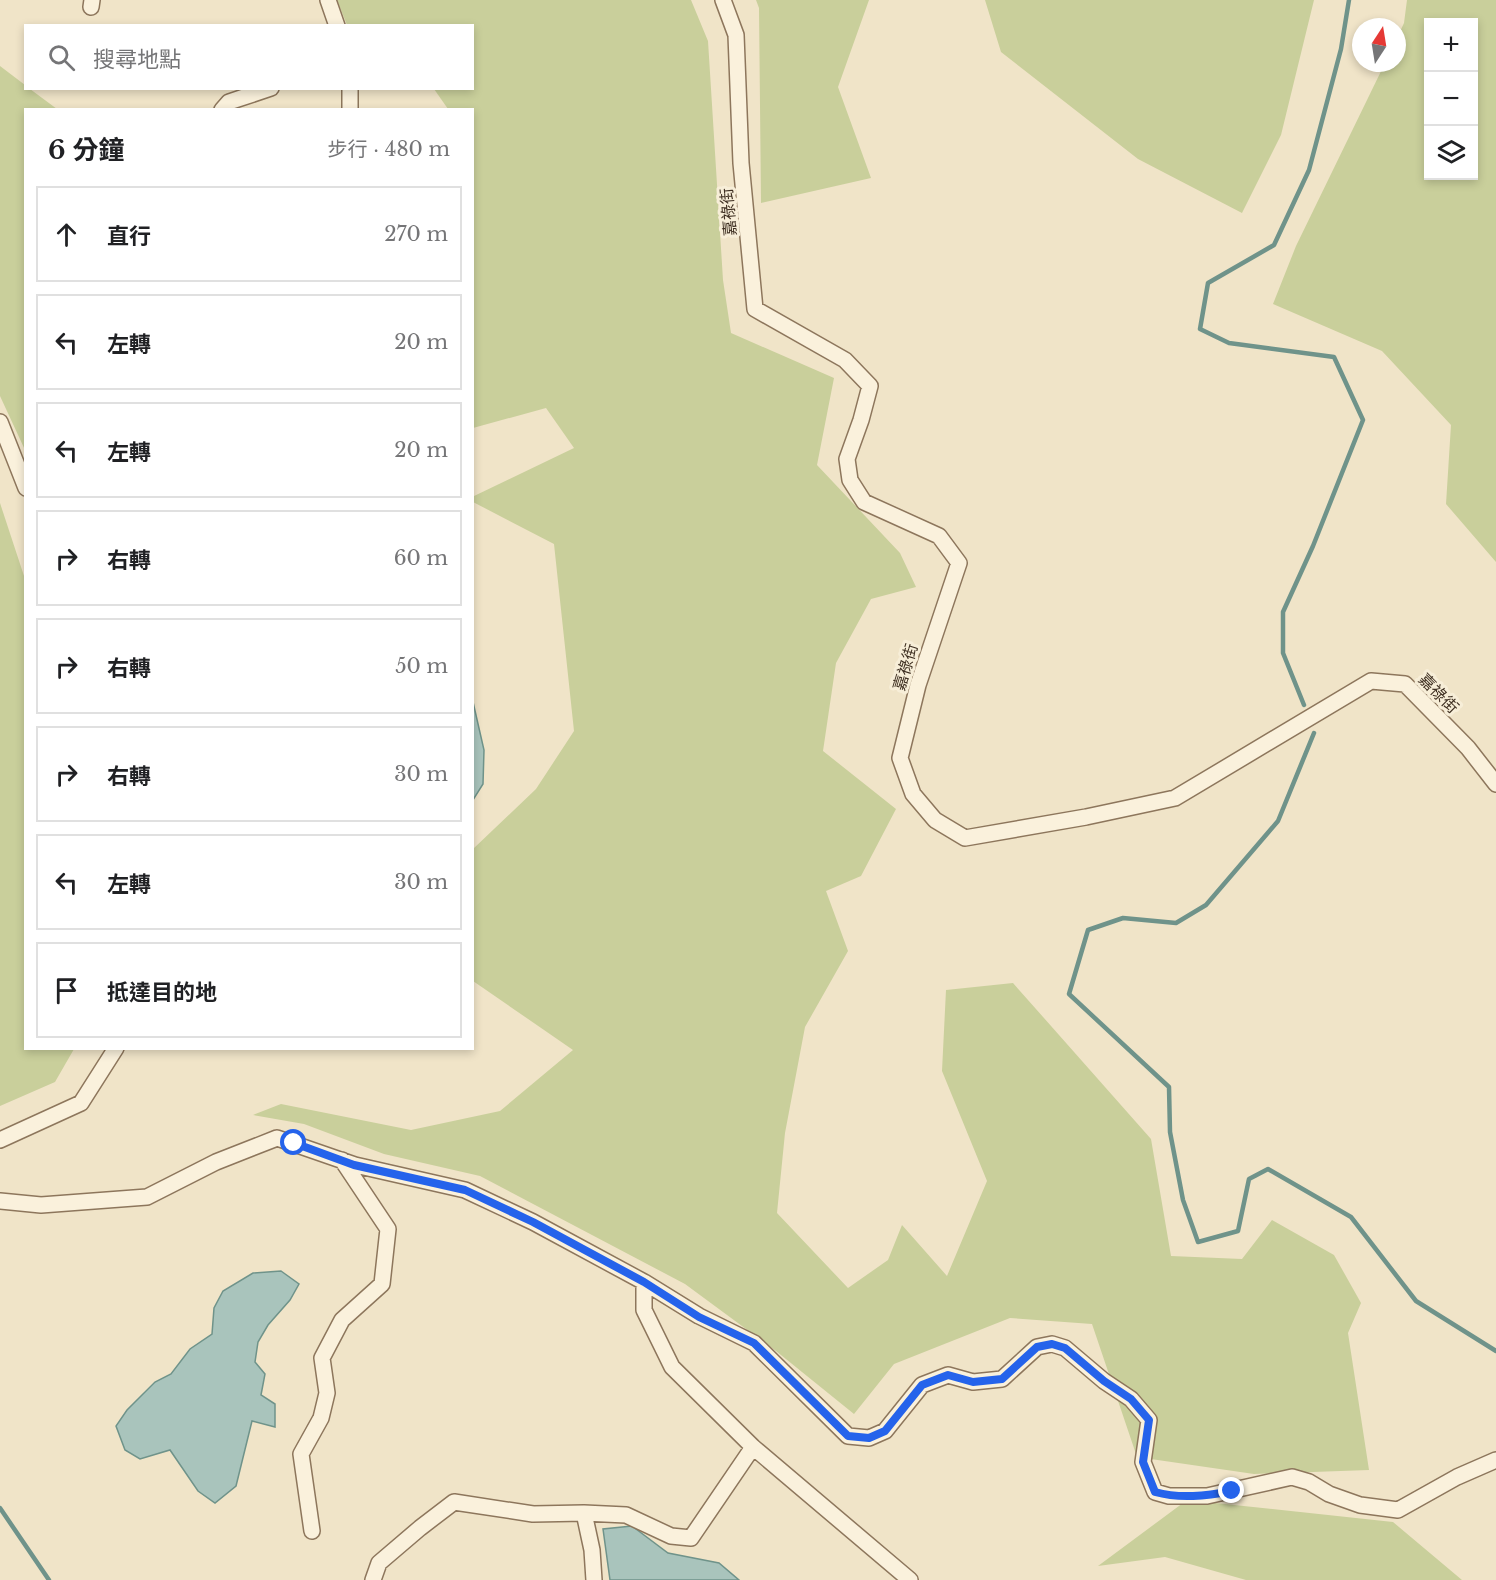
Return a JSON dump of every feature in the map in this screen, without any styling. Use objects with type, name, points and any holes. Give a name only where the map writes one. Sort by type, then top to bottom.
[{"type":"street","points":[[328,0],[336,24]]},
{"type":"street","name":"嘉祿街","points":[[723,0],[736,36],[741,163],[755,309],[845,360],[870,386],[847,459],[850,480],[864,501],[939,536],[959,563],[918,685],[900,758],[913,794],[935,820],[965,838],[1086,817],[1175,798],[1371,681],[1405,684],[1468,748],[1496,784]]},
{"type":"street","points":[[224,108],[229,102],[265,90]]},
{"type":"street","points":[[350,90],[350,108]]},
{"type":"street","points":[[0,422],[24,483]]},
{"type":"street","points":[[0,1140],[81,1103],[115,1050]]},
{"type":"street","points":[[0,1201],[41,1205],[147,1197],[216,1162],[277,1138],[354,1165],[465,1190],[533,1222],[644,1282],[699,1317],[754,1343],[848,1436],[869,1438],[885,1431],[922,1385],[948,1375],[973,1382],[1002,1379],[1037,1347],[1052,1344],[1065,1348],[1104,1381],[1131,1399],[1149,1420],[1143,1462],[1155,1492],[1168,1496],[1207,1496],[1292,1478],[1309,1482],[1329,1494],[1360,1505],[1398,1510],[1457,1477],[1496,1460]]},
{"type":"street","points":[[312,1531],[301,1454],[321,1418],[327,1393],[322,1358],[342,1320],[382,1284],[388,1228],[342,1160]]},
{"type":"street","points":[[644,1282],[644,1310],[672,1367],[753,1447],[910,1580]]},
{"type":"street","points":[[373,1580],[379,1563],[454,1502],[533,1514],[626,1515],[671,1536],[690,1538],[753,1447]]},
{"type":"street","points":[[584,1513],[592,1550],[594,1580]]},
{"type":"green space","points":[[337,0],[691,0],[708,41],[723,280],[731,333],[834,378],[817,465],[900,553],[916,587],[871,599],[836,663],[823,751],[896,809],[861,876],[826,891],[848,951],[805,1027],[785,1133],[777,1213],[848,1288],[888,1260],[902,1225],[947,1276],[987,1181],[942,1071],[946,990],[1013,983],[1151,1139],[1171,1256],[1242,1259],[1272,1220],[1334,1255],[1361,1303],[1348,1333],[1369,1470],[1254,1474],[1137,1457],[1092,1324],[1010,1318],[894,1364],[854,1414],[776,1351],[685,1284],[480,1176],[384,1154],[304,1124],[253,1115],[281,1104],[411,1130],[500,1111],[573,1050],[474,982],[474,848],[536,789],[574,731],[554,544],[474,503],[474,496],[574,448],[546,408],[474,428],[474,108],[447,108],[435,90],[474,90],[474,24],[347,24]]},
{"type":"green space","points":[[756,0],[869,0],[838,87],[871,178],[761,203],[759,8]]},
{"type":"green space","points":[[985,0],[1314,0],[1281,135],[1242,213],[1138,159],[1001,52]]},
{"type":"green space","points":[[1407,0],[1496,0],[1496,562],[1446,504],[1451,425],[1382,351],[1273,304],[1296,246],[1381,72],[1406,72],[1405,18]]},
{"type":"green space","points":[[0,66],[24,84],[24,90],[31,90],[56,108],[24,108],[24,448],[0,396]]},
{"type":"green space","points":[[0,503],[24,576],[24,1050],[73,1050],[55,1082],[0,1106]]},
{"type":"green space","points":[[1187,1500],[1393,1522],[1462,1580],[1246,1580],[1165,1557],[1098,1566]]},
{"type":"water","points":[[474,706],[484,750],[483,784],[474,798]]},
{"type":"water","points":[[281,1271],[299,1284],[290,1300],[268,1325],[258,1342],[255,1362],[265,1374],[261,1395],[275,1404],[275,1427],[252,1421],[236,1486],[215,1503],[198,1491],[170,1450],[140,1459],[125,1450],[116,1426],[127,1410],[155,1382],[171,1374],[190,1349],[212,1334],[214,1308],[223,1291],[253,1273]]},
{"type":"water","points":[[632,1526],[668,1553],[719,1563],[739,1580],[610,1580],[603,1529]]},
{"type":"waterway","points":[[1304,705],[1283,653],[1283,612],[1313,546],[1363,420],[1334,357],[1229,343],[1200,329],[1208,283],[1274,245],[1309,170],[1341,49],[1349,0]]},
{"type":"waterway","points":[[1314,733],[1278,821],[1206,905],[1176,923],[1123,918],[1088,930],[1069,994],[1169,1087],[1170,1132],[1183,1200],[1198,1242],[1238,1231],[1249,1179],[1268,1169],[1351,1217],[1416,1301],[1496,1351]]},
{"type":"waterway","points":[[0,1508],[49,1580]]},
{"type":"route","points":[[294,1143],[354,1165],[465,1190],[533,1222],[644,1282],[699,1317],[754,1343],[848,1436],[869,1438],[885,1431],[922,1385],[948,1375],[973,1382],[1002,1379],[1037,1347],[1052,1344],[1065,1348],[1104,1381],[1131,1399],[1149,1420],[1143,1462],[1155,1492],[1168,1496],[1207,1496],[1232,1491]]}]
